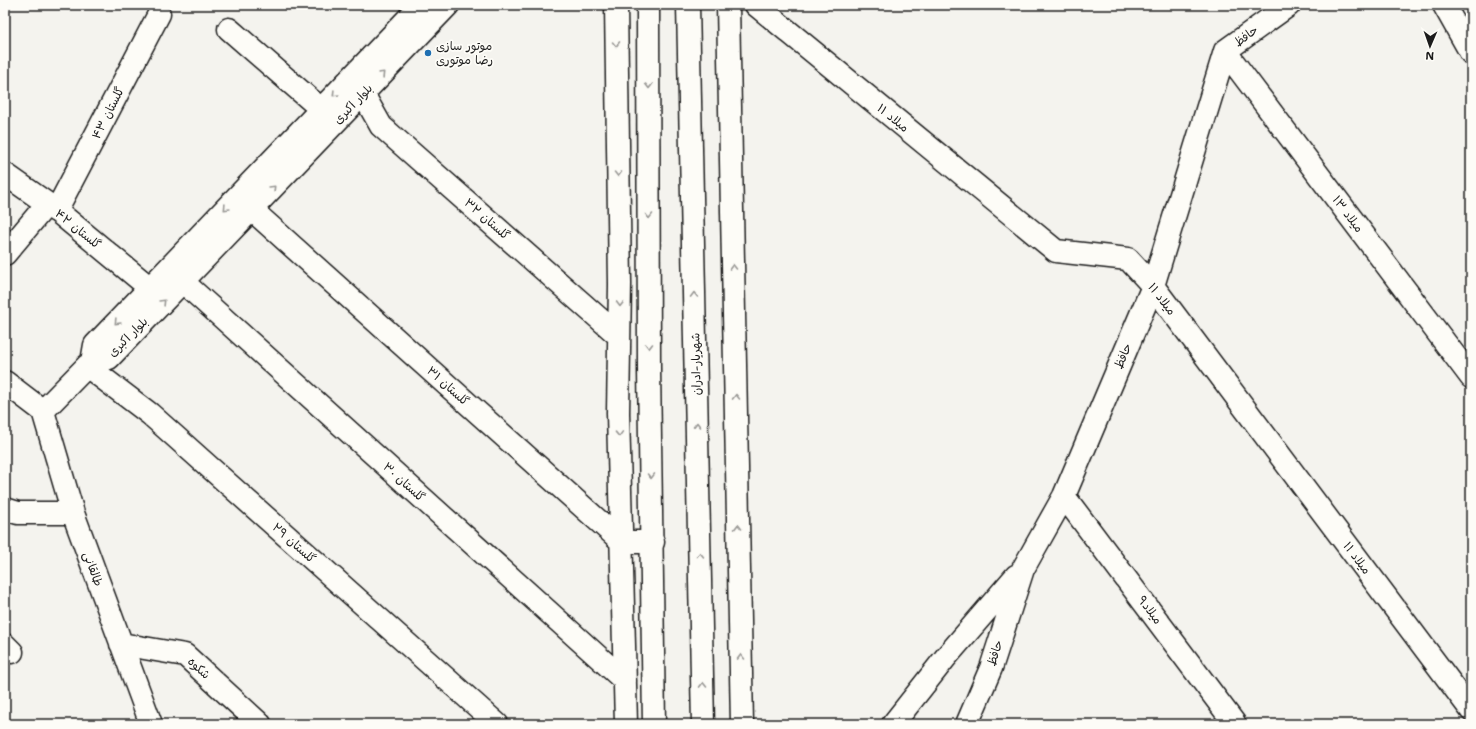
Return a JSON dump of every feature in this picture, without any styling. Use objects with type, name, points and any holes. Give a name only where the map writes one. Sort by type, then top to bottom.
[{"type":"street","name":"بلوار اکبری","points":[[421,5],[94,345],[90,364],[109,358],[448,5]]},
{"type":"street","points":[[616,5],[620,284],[618,413],[626,724]]},
{"type":"street","points":[[648,5],[649,368],[653,542],[654,724]]},
{"type":"street","name":"شهریار-ادران","points":[[688,5],[703,724]]},
{"type":"street","points":[[728,5],[742,724]]},
{"type":"street","name":"میلاد ۱۱","points":[[756,5],[1056,251],[1128,259],[1153,286],[1471,710]]},
{"type":"street","name":"حافظ","points":[[975,719],[1023,569],[1064,496],[1153,286],[1225,51],[1289,5]]},
{"type":"street","points":[[1444,5],[1471,53]]},
{"type":"street","name":"گلستان ۴۳","points":[[5,254],[52,208],[159,14]]},
{"type":"street","points":[[229,29],[321,109]]},
{"type":"street","name":"میلاد ۱۳","points":[[1225,51],[1471,377]]},
{"type":"street","name":"گلستان ۳۲","points":[[363,94],[381,126],[620,336]]},
{"type":"street","name":"گلستان ۴۲","points":[[5,174],[52,208],[150,288]]},
{"type":"street","name":"گلستان ۳۱","points":[[252,210],[622,542]]},
{"type":"street","name":"گلستان ۳۰","points":[[183,282],[625,682]]},
{"type":"street","points":[[5,382],[43,411],[90,364]]},
{"type":"street","name":"گلستان ۲۹","points":[[90,364],[150,414],[497,724]]},
{"type":"street","name":"طالقانی","points":[[43,411],[73,513],[151,724]]},
{"type":"street","name":"میلاد۹","points":[[1064,496],[1235,724]]},
{"type":"street","points":[[5,509],[18,513],[73,513]]},
{"type":"street","points":[[622,542],[653,542]]},
{"type":"street","points":[[893,724],[946,657],[1023,569]]},
{"type":"street","name":"شکوه","points":[[121,644],[185,655],[260,724]]},
{"type":"place","name":"موتور سازی رضا موتوری","points":[[428,53]]}]
